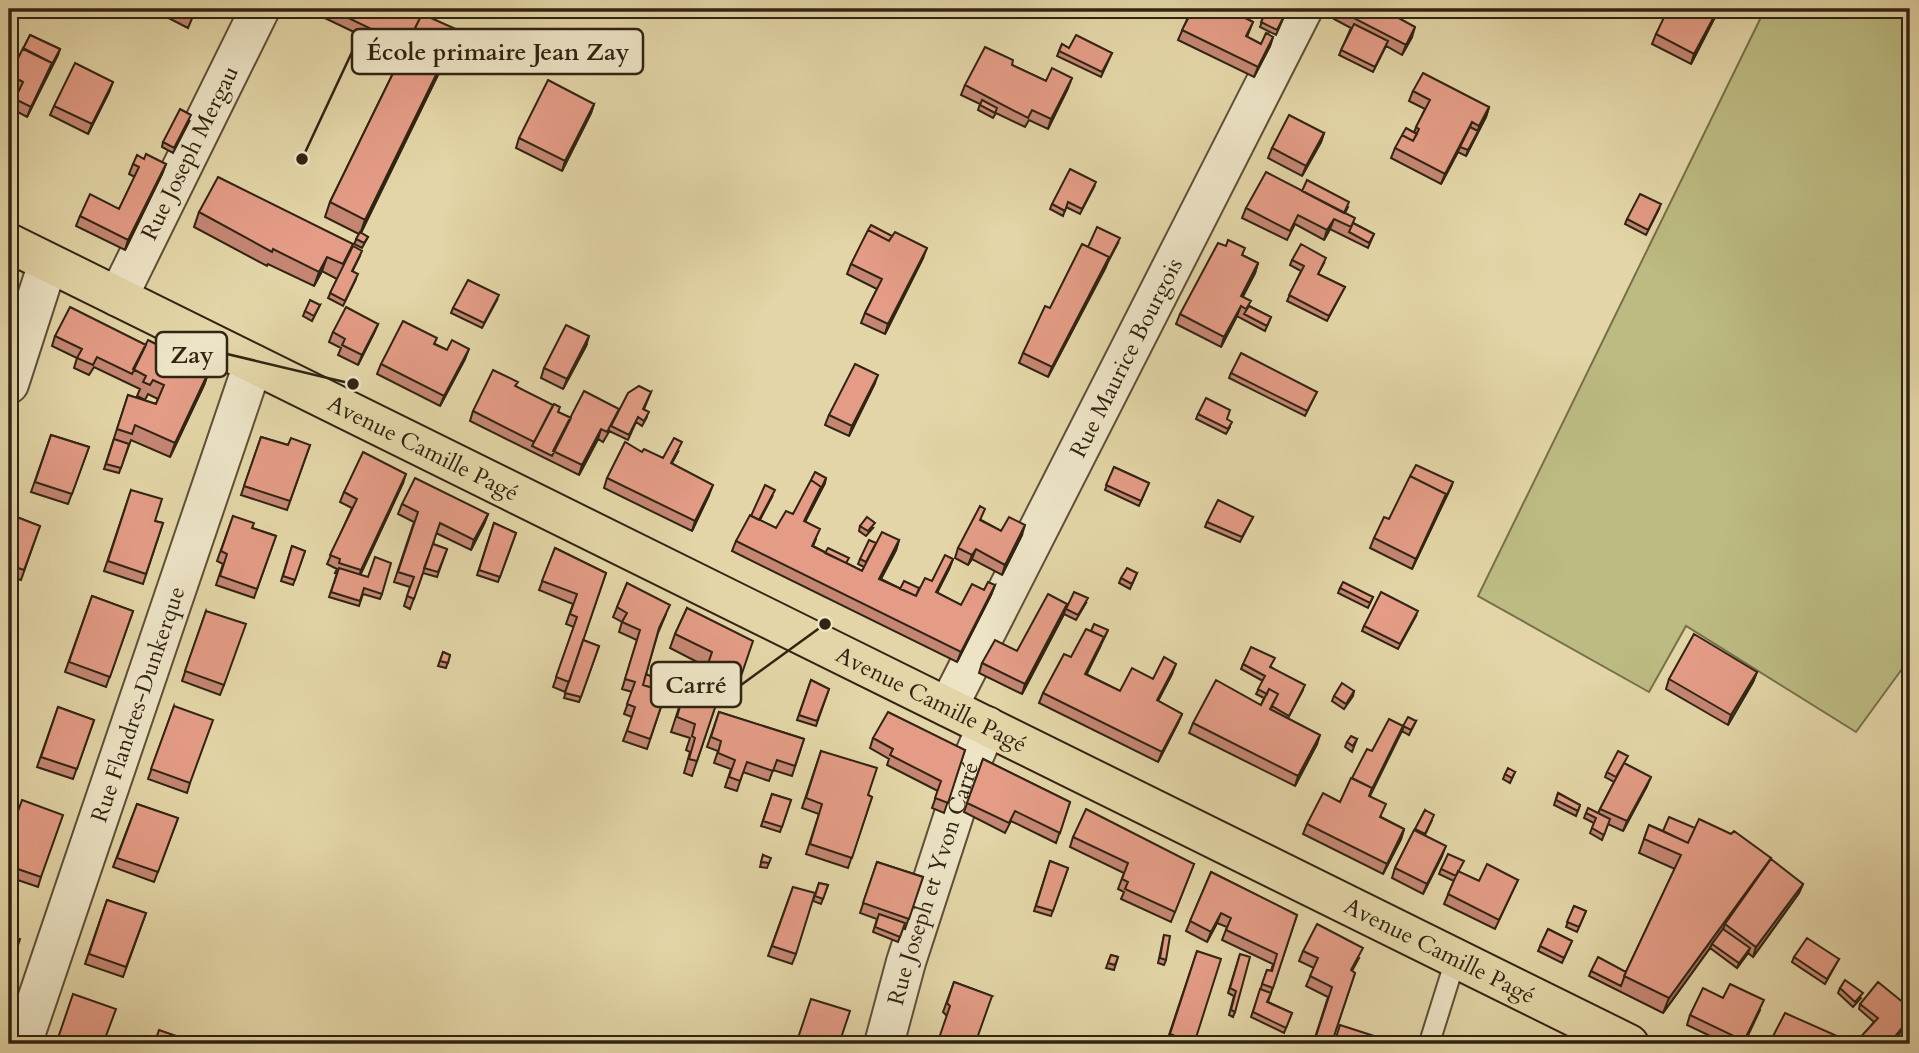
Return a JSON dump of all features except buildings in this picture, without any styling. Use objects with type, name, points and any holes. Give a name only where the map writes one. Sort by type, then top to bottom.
[{"type":"main road","name":"Avenue Camille Pagé","points":[[9,243],[1629,1044]]},
{"type":"street","name":"Rue Joseph Mergau","points":[[118,297],[260,9]]},
{"type":"street","name":"Rue Maurice Bourgois","points":[[948,707],[1304,9]]},
{"type":"street","points":[[9,384],[48,263]]},
{"type":"street","name":"Rue Flandres-Dunkerque","points":[[22,1044],[253,364]]},
{"type":"street","name":"Rue Joseph et Yvon Carré","points":[[884,1044],[910,949],[970,765],[987,726]]},
{"type":"lane","points":[[1429,1044],[1456,958]]},
{"type":"shaded area","points":[[1765,9],[1910,9],[1910,658],[1856,732],[1686,626],[1649,692],[1478,596]]},
{"type":"place","name":"École primaire Jean Zay","points":[[302,159]]},
{"type":"place","name":"Zay","points":[[353,384]]},
{"type":"place","name":"Carré","points":[[825,624]]}]
